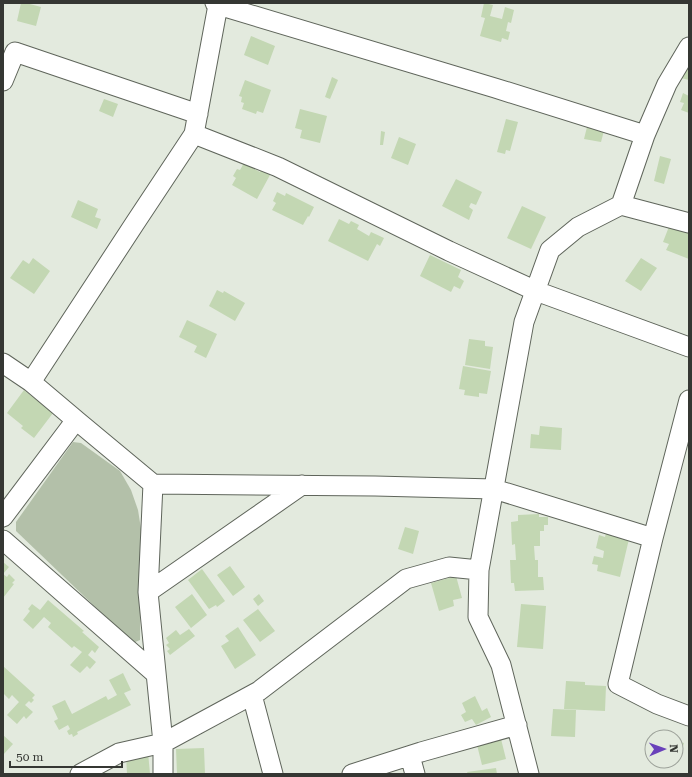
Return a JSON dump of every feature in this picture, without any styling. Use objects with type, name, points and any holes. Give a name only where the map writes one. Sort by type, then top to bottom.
[{"type":"street","points":[[31,382],[194,134],[217,4],[645,135]]},
{"type":"street","points":[[621,205],[645,135],[667,84],[689,47]]},
{"type":"street","points":[[3,81],[15,52],[198,114]]},
{"type":"street","points":[[194,134],[278,167],[449,251],[536,291],[689,347]]},
{"type":"street","points":[[529,774],[501,665],[478,617],[479,570],[524,322],[550,250],[578,227],[621,205],[689,223]]},
{"type":"street","points":[[3,363],[31,382],[153,484],[375,486],[494,489],[653,538]]},
{"type":"street","points":[[689,400],[653,538],[618,684],[657,704],[689,716]]},
{"type":"street","points":[[3,517],[76,420]]},
{"type":"street","points":[[153,484],[148,592],[163,743],[164,774]]},
{"type":"street","points":[[148,592],[302,485]]},
{"type":"street","points":[[3,540],[156,674]]},
{"type":"street","points":[[80,774],[119,753],[163,743],[252,695],[406,579],[449,567],[479,570]]},
{"type":"street","points":[[252,695],[273,774]]},
{"type":"street","points":[[352,774],[517,725]]},
{"type":"street","points":[[410,756],[415,774]]},
{"type":"green space","points":[[73,442],[81,443],[120,471],[131,490],[138,510],[141,529],[140,640],[133,643],[16,531],[16,522]]},
{"type":"building","points":[[21,3],[41,7],[36,26],[17,21]]},
{"type":"building","points":[[484,3],[493,5],[490,16],[502,19],[505,7],[514,10],[511,23],[508,22],[506,31],[510,32],[508,40],[502,38],[501,42],[480,36],[485,18],[481,17]]},
{"type":"building","points":[[251,36],[275,46],[268,65],[244,55]]},
{"type":"building","points":[[689,62],[689,80],[681,78]]},
{"type":"building","points":[[332,77],[338,80],[330,99],[325,97]]},
{"type":"building","points":[[245,80],[271,90],[263,113],[257,111],[256,114],[242,109],[244,103],[241,102],[242,97],[239,96]]},
{"type":"building","points":[[683,93],[689,96],[689,113],[681,110],[684,103],[680,102]]},
{"type":"building","points":[[104,99],[118,104],[113,117],[99,111]]},
{"type":"building","points":[[300,109],[327,116],[320,143],[300,138],[302,130],[295,128]]},
{"type":"building","points":[[506,119],[518,122],[510,151],[506,150],[505,154],[497,152]]},
{"type":"building","points":[[588,123],[605,127],[601,142],[584,139]]},
{"type":"building","points":[[381,131],[385,132],[383,145],[380,145]]},
{"type":"building","points":[[399,137],[416,144],[408,165],[391,158]]},
{"type":"building","points":[[660,156],[671,159],[664,184],[654,181]]},
{"type":"building","points":[[244,163],[260,172],[261,170],[270,175],[257,199],[232,185],[236,178],[233,176],[237,169],[240,170]]},
{"type":"building","points":[[456,179],[482,192],[476,205],[471,203],[469,207],[473,210],[469,220],[442,206]]},
{"type":"building","points":[[277,192],[285,196],[286,193],[314,207],[303,225],[272,210],[276,203],[273,201]]},
{"type":"building","points":[[78,200],[98,209],[95,217],[101,219],[97,229],[71,217]]},
{"type":"building","points":[[522,206],[546,217],[531,249],[507,238]]},
{"type":"building","points":[[339,219],[349,224],[351,221],[359,225],[357,229],[369,236],[371,232],[384,238],[380,246],[377,244],[368,261],[328,241]]},
{"type":"building","points":[[670,224],[689,231],[689,259],[666,250],[669,244],[663,242]]},
{"type":"building","points":[[430,255],[461,270],[458,277],[464,281],[460,289],[454,286],[451,292],[420,276]]},
{"type":"building","points":[[33,258],[50,271],[34,294],[10,278],[23,260],[29,264]]},
{"type":"building","points":[[641,258],[657,268],[641,291],[625,281]]},
{"type":"building","points":[[217,290],[223,293],[224,291],[245,303],[235,321],[209,306]]},
{"type":"building","points":[[187,320],[217,334],[206,358],[194,352],[197,346],[179,337]]},
{"type":"building","points":[[469,339],[485,341],[485,346],[493,347],[490,369],[465,365]]},
{"type":"building","points":[[463,366],[491,371],[487,394],[479,393],[479,397],[464,395],[465,390],[459,389]]},
{"type":"building","points":[[24,390],[53,413],[34,438],[21,428],[23,426],[7,413]]},
{"type":"building","points":[[540,426],[562,428],[561,450],[530,448],[531,434],[539,435]]},
{"type":"building","points":[[539,514],[539,517],[548,517],[548,525],[544,525],[544,531],[540,531],[540,546],[534,546],[535,560],[538,560],[538,577],[543,577],[544,590],[515,591],[514,583],[511,583],[510,560],[516,560],[515,544],[512,545],[511,522],[518,521],[518,515]]},
{"type":"building","points":[[405,527],[419,531],[413,554],[398,549]]},
{"type":"building","points":[[606,533],[629,539],[620,577],[597,571],[598,565],[592,564],[594,556],[603,558],[604,551],[596,548],[599,535],[605,537]]},
{"type":"building","points":[[3,562],[9,567],[3,574]]},
{"type":"building","points":[[230,566],[245,587],[233,596],[217,575]]},
{"type":"building","points":[[202,569],[225,601],[217,607],[216,605],[209,609],[188,580]]},
{"type":"building","points":[[3,574],[7,577],[9,574],[15,580],[12,583],[14,584],[3,598]]},
{"type":"building","points":[[456,576],[462,598],[453,600],[454,606],[439,611],[431,583]]},
{"type":"building","points":[[192,594],[207,615],[191,628],[175,607]]},
{"type":"building","points":[[259,594],[264,601],[258,606],[253,599]]},
{"type":"building","points":[[48,600],[84,631],[82,632],[99,647],[95,653],[92,650],[88,655],[96,662],[90,669],[87,666],[80,673],[70,665],[82,652],[74,646],[72,648],[48,627],[51,623],[44,617],[33,629],[23,620],[30,611],[28,609],[32,604],[40,610]]},
{"type":"building","points":[[521,604],[546,606],[543,649],[517,647]]},
{"type":"building","points":[[258,609],[275,631],[260,642],[243,620]]},
{"type":"building","points":[[238,627],[256,655],[235,669],[221,646],[229,641],[225,636]]},
{"type":"building","points":[[189,629],[195,636],[170,655],[167,651],[170,649],[166,645],[169,643],[166,638],[176,630],[180,635]]},
{"type":"building","points":[[3,666],[35,695],[32,698],[34,700],[31,703],[29,701],[25,705],[33,712],[26,719],[24,716],[17,724],[7,715],[19,702],[12,695],[9,699],[3,693]]},
{"type":"building","points":[[123,673],[131,690],[124,693],[131,705],[77,732],[78,734],[73,737],[72,734],[69,735],[67,731],[70,729],[68,725],[59,730],[54,721],[58,719],[52,706],[65,700],[72,714],[106,696],[108,700],[117,695],[109,680]]},
{"type":"building","points":[[566,681],[585,682],[585,685],[606,686],[605,711],[564,709]]},
{"type":"building","points":[[475,696],[482,711],[487,708],[491,717],[476,725],[472,719],[465,722],[461,715],[466,712],[462,703]]},
{"type":"building","points":[[553,709],[576,710],[575,737],[551,736]]},
{"type":"building","points":[[3,735],[13,744],[3,755]]},
{"type":"building","points":[[500,735],[506,759],[482,765],[476,741]]},
{"type":"building","points":[[204,748],[205,774],[177,774],[176,749]]},
{"type":"building","points":[[148,752],[150,774],[127,774],[126,754]]},
{"type":"building","points":[[496,768],[497,774],[468,774],[467,772]]}]
